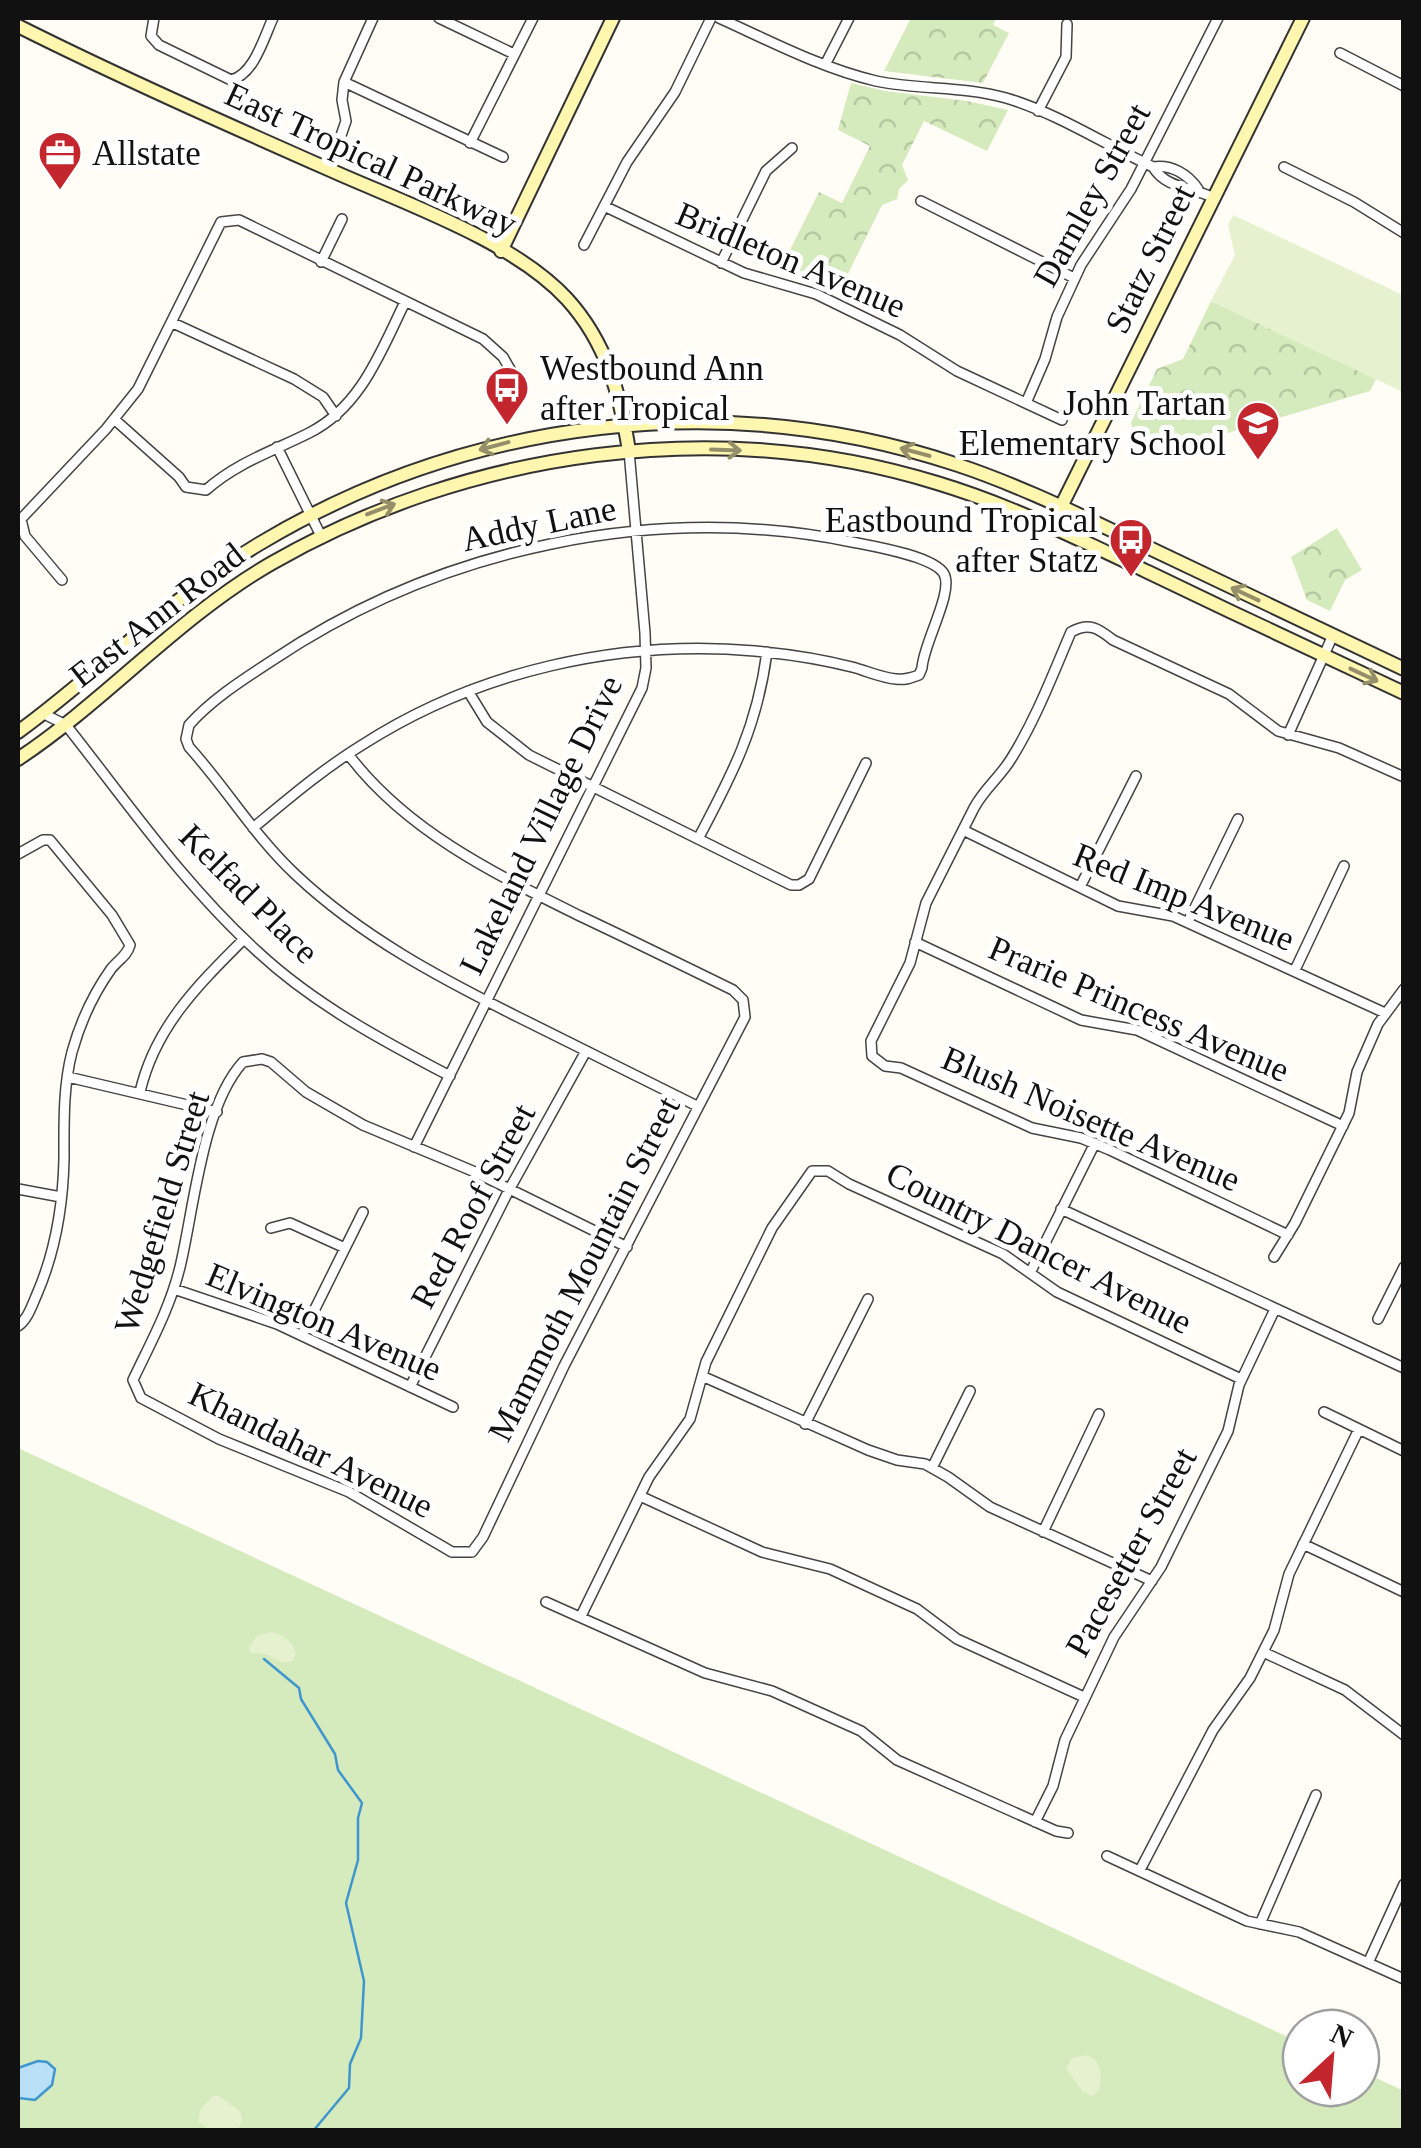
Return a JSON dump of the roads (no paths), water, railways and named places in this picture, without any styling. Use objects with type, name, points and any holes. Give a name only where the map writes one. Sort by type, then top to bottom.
[{"type":"main road","points":[[501,251],[613,18]]},
{"type":"main road","name":"Statz Street","points":[[1051,526],[1303,18]]},
{"type":"main road","name":"East Tropical Parkway","points":[[18,26],[189,108],[432,215],[501,251],[550,283],[592,330],[610,368],[629,451]]},
{"type":"main road","points":[[625,423],[739,423],[844,436],[954,463],[1061,507],[1404,669]]},
{"type":"main road","name":"East Ann Road","points":[[18,732],[188,590],[311,516],[390,480],[465,454],[536,436],[625,423]]},
{"type":"main road","points":[[629,451],[776,452],[853,462],[932,481],[1051,526],[1404,693]]},
{"type":"main road","name":"East Ann Road","points":[[18,759],[66,725],[189,619],[254,574],[321,536],[366,515],[444,488],[526,466],[629,451]]},
{"type":"street","points":[[154,18],[151,36],[159,45],[231,80],[248,70],[274,18]]},
{"type":"street","points":[[329,170],[346,120],[344,82],[373,18]]},
{"type":"street","points":[[439,18],[514,54]]},
{"type":"street","points":[[470,143],[533,18]]},
{"type":"street","points":[[584,245],[627,162],[669,102],[715,18],[825,65],[892,84],[990,94],[1038,111],[1149,165],[1165,165],[1191,178],[1198,189],[1214,198]]},
{"type":"street","points":[[825,65],[849,18]]},
{"type":"street","name":"Darnley Street","points":[[1026,403],[1074,278],[1149,165],[1218,18]]},
{"type":"street","points":[[1038,111],[1066,56],[1067,24]]},
{"type":"street","points":[[1340,53],[1404,86]]},
{"type":"street","points":[[344,82],[502,157]]},
{"type":"street","points":[[720,262],[766,171],[792,148]]},
{"type":"street","points":[[1284,167],[1354,202],[1404,233]]},
{"type":"street","points":[[921,201],[1074,278]]},
{"type":"street","name":"Bridleton Avenue","points":[[604,206],[720,262],[816,294],[900,335],[957,371],[1062,420]]},
{"type":"street","points":[[62,580],[25,536],[20,520],[114,419],[150,369],[221,222],[235,219],[495,348],[523,392]]},
{"type":"street","points":[[321,262],[342,220]]},
{"type":"street","points":[[114,419],[179,477],[186,488],[206,490],[231,470],[310,433],[336,416],[366,380],[405,302]]},
{"type":"street","points":[[173,324],[294,380],[323,397],[336,416]]},
{"type":"street","points":[[277,447],[321,536]]},
{"type":"street","name":"Lakeland Village Drive","points":[[414,1147],[642,688],[646,650],[629,451]]},
{"type":"street","name":"Addy Lane","points":[[253,828],[189,747],[187,731],[195,718],[289,648],[404,589],[533,547],[637,531],[729,530],[844,541],[922,560],[944,573],[946,590],[922,668],[912,678],[889,678],[767,652]]},
{"type":"street","points":[[915,942],[926,902],[982,793],[1012,757],[1065,653],[1071,632],[1082,626],[1097,628],[1113,640],[1229,694],[1268,726],[1340,748],[1404,777]]},
{"type":"street","points":[[1288,734],[1333,635]]},
{"type":"street","points":[[698,839],[753,725],[767,652],[646,650],[555,665],[468,691],[392,727],[348,754],[253,828],[296,875],[347,918],[412,962],[698,1106]]},
{"type":"street","points":[[468,691],[487,722],[511,744],[790,884],[799,885],[809,879],[866,763]]},
{"type":"street","name":"Kelfad Place","points":[[42,714],[66,725],[201,896],[244,938],[324,1004],[450,1076]]},
{"type":"street","points":[[348,754],[387,798],[429,832],[538,895]]},
{"type":"street","points":[[1080,888],[1136,776]]},
{"type":"street","points":[[1188,922],[1238,820]]},
{"type":"street","name":"Red Imp Avenue","points":[[963,830],[1118,906],[1188,922],[1385,1013]]},
{"type":"street","points":[[18,854],[50,840],[112,915],[130,945],[102,982],[86,1016],[68,1077],[58,1232],[46,1271],[24,1322],[18,1326]]},
{"type":"street","points":[[1295,970],[1344,866]]},
{"type":"street","name":"Mammoth Mountain Street","points":[[466,1554],[482,1538],[564,1366],[745,1016],[744,1003],[733,990],[538,895]]},
{"type":"street","points":[[140,1092],[154,1049],[177,1010],[244,938]]},
{"type":"street","name":"Blush Noisette Avenue","points":[[915,942],[910,963],[871,1040],[872,1056],[885,1066],[901,1068],[1032,1128],[1095,1143],[1288,1235]]},
{"type":"street","name":"Prarie Princess Avenue","points":[[915,942],[1081,1020],[1130,1028],[1151,1036],[1342,1126]]},
{"type":"street","points":[[1274,1258],[1342,1126],[1357,1072],[1385,1013],[1404,989]]},
{"type":"street","name":"Red Roof Street","points":[[410,1387],[509,1190],[586,1051]]},
{"type":"street","name":"Wedgefield Street","points":[[135,1390],[133,1380],[158,1333],[174,1289],[195,1184],[217,1112],[243,1062],[270,1062],[329,1106],[414,1147]]},
{"type":"street","points":[[68,1077],[217,1112]]},
{"type":"street","points":[[1030,1273],[1095,1143]]},
{"type":"street","points":[[414,1147],[627,1246]]},
{"type":"street","name":"Country Dancer Avenue","points":[[702,1376],[772,1228],[812,1172],[828,1171],[1003,1254],[1057,1292],[1241,1379]]},
{"type":"street","points":[[18,1189],[62,1197]]},
{"type":"street","points":[[1061,1209],[1404,1368]]},
{"type":"street","points":[[302,1335],[363,1212]]},
{"type":"street","points":[[271,1228],[290,1223],[345,1248]]},
{"type":"street","points":[[1378,1319],[1399,1286],[1404,1267]]},
{"type":"street","name":"Elvington Avenue","points":[[174,1289],[302,1335],[454,1406]]},
{"type":"street","points":[[805,1424],[868,1298]]},
{"type":"street","name":"Pacesetter Street","points":[[1035,1822],[1053,1786],[1065,1740],[1084,1697],[1123,1620],[1152,1581],[1228,1431],[1241,1379],[1275,1309]]},
{"type":"street","points":[[581,1616],[649,1477],[690,1419],[702,1376],[884,1456],[932,1468],[981,1502],[1152,1581]]},
{"type":"street","name":"Khandahar Avenue","points":[[135,1390],[142,1398],[219,1438],[349,1492],[452,1552],[466,1554]]},
{"type":"street","points":[[932,1468],[970,1391]]},
{"type":"street","points":[[1324,1412],[1404,1452]]},
{"type":"street","points":[[1043,1532],[1099,1414]]},
{"type":"street","points":[[1140,1870],[1213,1730],[1250,1678],[1274,1630],[1285,1588],[1359,1430]]},
{"type":"street","points":[[640,1496],[762,1552],[830,1569],[917,1609],[957,1640],[1084,1697]]},
{"type":"street","points":[[1304,1544],[1404,1592]]},
{"type":"street","points":[[546,1602],[705,1673],[772,1691],[862,1731],[898,1760],[1068,1833]]},
{"type":"street","points":[[1263,1652],[1345,1690],[1404,1735]]},
{"type":"street","points":[[1260,1924],[1316,1795]]},
{"type":"street","points":[[1106,1856],[1260,1924],[1299,1932],[1404,1979]]},
{"type":"street","points":[[1368,1962],[1404,1884]]},
{"type":"water","points":[[38,2061],[55,2069],[52,2085],[35,2100],[18,2098],[18,2068]]},
{"type":"waterway","points":[[264,1659],[299,1688],[301,1699],[335,1754],[338,1770],[362,1803],[358,1860],[346,1903],[364,1981],[361,2038],[350,2064],[349,2088],[314,2130]]},
{"type":"place","name":"Allstate","points":[[60,191]]},
{"type":"place","name":"Westbound Ann after Tropical","points":[[507,426]]},
{"type":"place","name":"John Tartan Elementary School","points":[[1258,461]]},
{"type":"place","name":"Eastbound Tropical after Statz","points":[[1131,578]]}]
